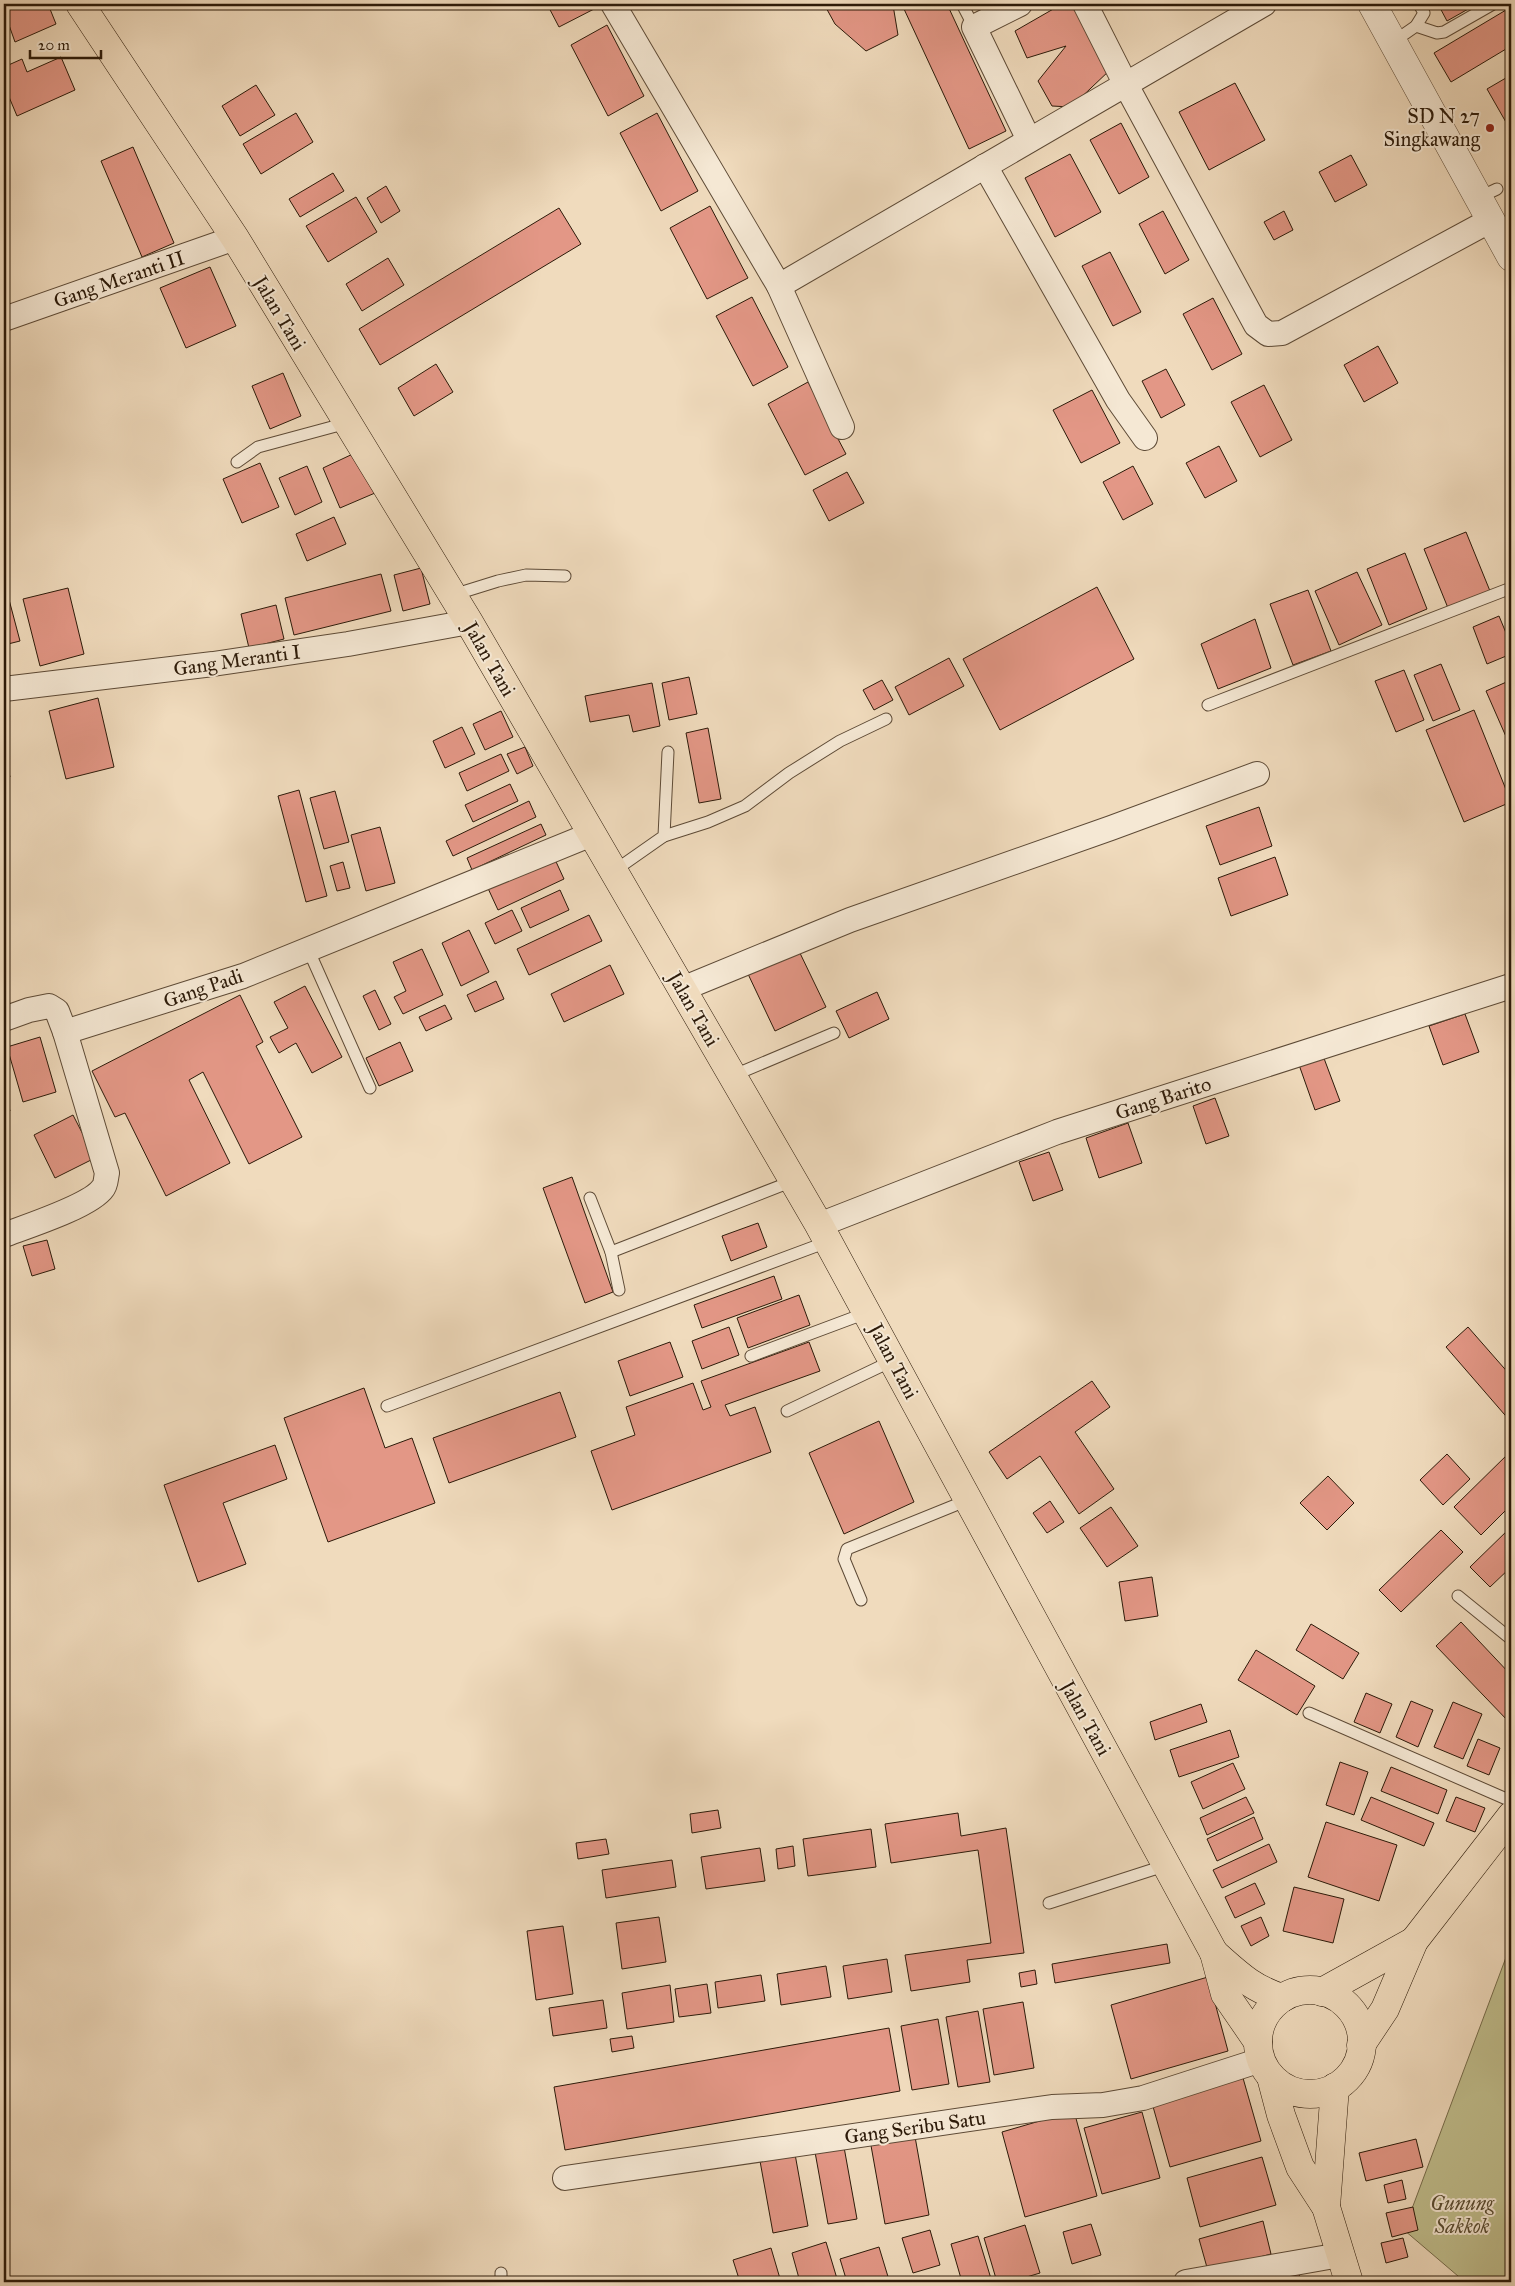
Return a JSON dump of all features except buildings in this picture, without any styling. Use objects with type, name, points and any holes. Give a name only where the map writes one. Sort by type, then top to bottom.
[{"type":"main road","name":"Jalan Tani","points":[[80,4],[235,238],[453,595],[793,1181],[894,1360],[1167,1865],[1214,1953],[1225,1994],[1263,2060]]},
{"type":"main road","points":[[1361,2045],[1385,2008],[1414,1940],[1511,1816]]},
{"type":"main road","points":[[1322,1992],[1414,1940]]},
{"type":"main road","points":[[1214,1953],[1261,1992],[1282,1998]]},
{"type":"main road","points":[[1263,2060],[1282,2086],[1295,2092],[1315,2094],[1336,2087],[1344,2081],[1356,2065],[1361,2045],[1360,2031],[1351,2012],[1336,1997],[1322,1992],[1308,1990],[1295,1992],[1282,1998],[1272,2006],[1264,2017],[1263,2060],[1300,2167],[1326,2207],[1349,2282]]},
{"type":"main road","points":[[1326,2207],[1336,2087]]},
{"type":"street","points":[[613,4],[779,286],[842,427]]},
{"type":"street","points":[[1020,4],[974,28],[1029,140]]},
{"type":"street","points":[[1085,4],[1126,86],[1256,326],[1268,334],[1282,332],[1489,202]]},
{"type":"street","points":[[779,286],[1029,140],[1126,86],[1264,4]]},
{"type":"street","points":[[1374,4],[1392,42],[1489,202],[1511,257]]},
{"type":"street","points":[[985,166],[1118,400],[1145,438]]},
{"type":"street","name":"Gang Meranti II","points":[[4,319],[235,238]]},
{"type":"street","name":"Gang Meranti I","points":[[4,689],[223,663],[348,644],[469,622]]},
{"type":"street","points":[[682,989],[850,920],[1257,774]]},
{"type":"street","name":"Gang Padi","points":[[65,1032],[243,976],[592,834]]},
{"type":"street","name":"Gang Barito","points":[[823,1234],[1057,1132],[1511,986]]},
{"type":"street","points":[[4,1019],[29,1010],[50,1006],[57,1011],[108,1173],[104,1188],[90,1199],[41,1222],[4,1235]]},
{"type":"street","name":"Gang Seribu Satu","points":[[565,2178],[1052,2107],[1119,2102],[1144,2098],[1263,2060]]},
{"type":"street","points":[[1186,2282],[1216,2280],[1340,2254]]},
{"type":"lane","points":[[962,4],[974,28]]},
{"type":"lane","points":[[1392,42],[1416,26],[1424,13],[1419,4]]},
{"type":"lane","points":[[1416,26],[1437,33],[1444,32],[1493,4]]},
{"type":"lane","points":[[237,462],[258,447],[348,423]]},
{"type":"lane","points":[[453,595],[498,581],[526,575],[565,576]]},
{"type":"lane","points":[[1208,705],[1511,588]]},
{"type":"lane","points":[[614,871],[664,836],[708,822],[745,806],[789,773],[840,741],[886,719]]},
{"type":"lane","points":[[664,836],[668,752]]},
{"type":"lane","points":[[308,949],[370,1088]]},
{"type":"lane","points":[[732,1076],[834,1034]]},
{"type":"lane","points":[[611,1252],[793,1181]]},
{"type":"lane","points":[[590,1198],[611,1252],[619,1290]]},
{"type":"lane","points":[[387,1406],[823,1234]]},
{"type":"lane","points":[[751,1356],[868,1313]]},
{"type":"lane","points":[[787,1411],[894,1360]]},
{"type":"lane","points":[[861,1600],[844,1559],[847,1549],[968,1500]]},
{"type":"lane","points":[[1458,1596],[1511,1640]]},
{"type":"lane","points":[[1309,1712],[1511,1801]]},
{"type":"lane","points":[[1049,1903],[1167,1865]]},
{"type":"green space","name":"Gunung Sakkok","points":[[1511,1944],[1511,2282],[1465,2282],[1404,2230]]},
{"type":"place","name":"SD N 27 Singkawang","points":[[1490,128]]}]
